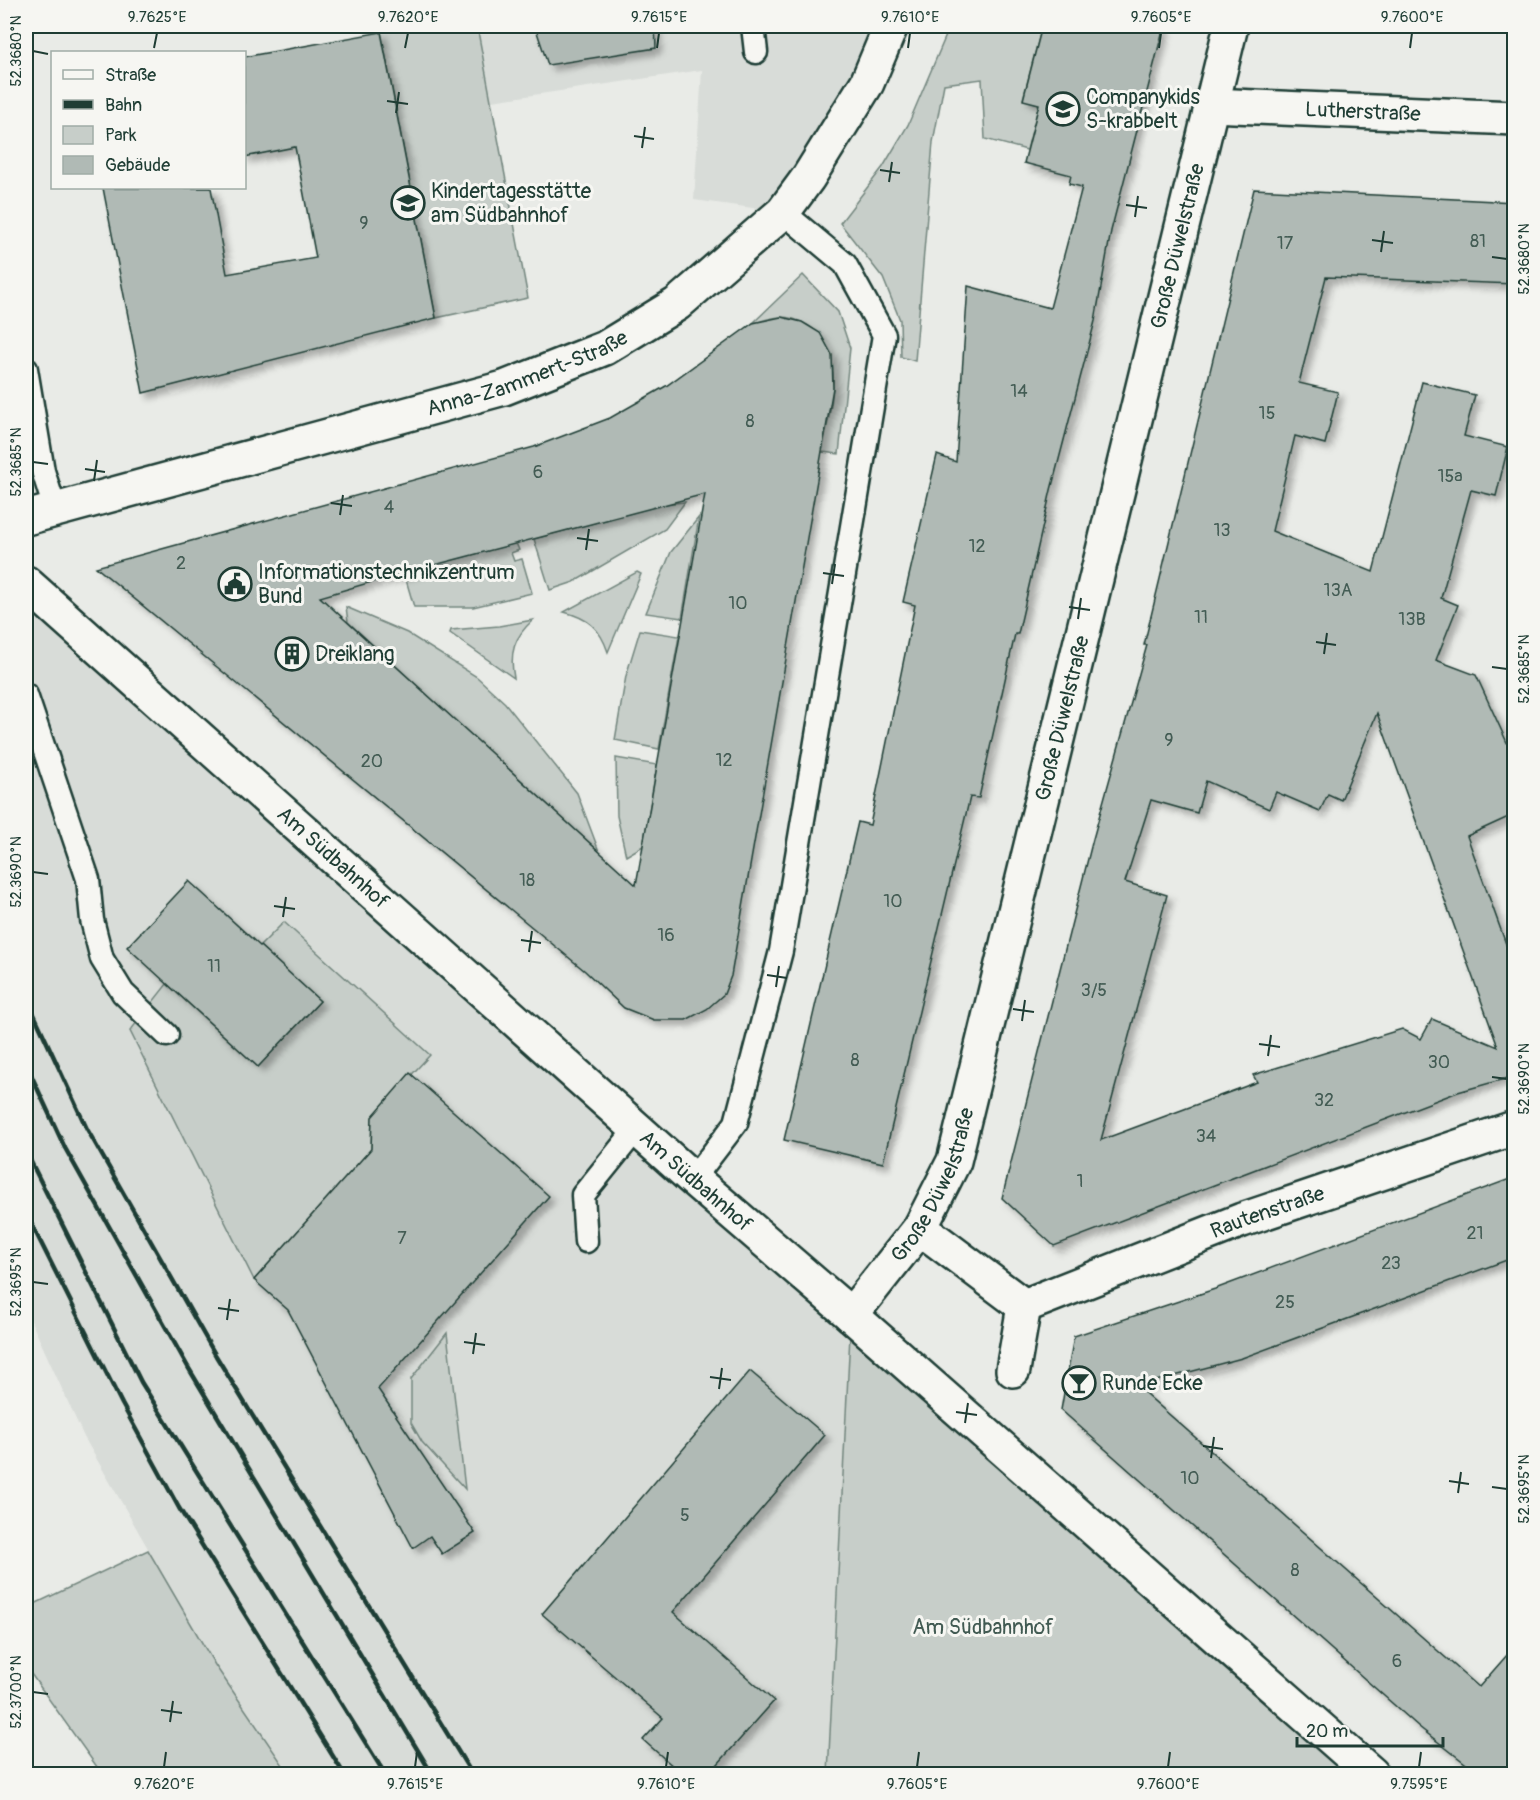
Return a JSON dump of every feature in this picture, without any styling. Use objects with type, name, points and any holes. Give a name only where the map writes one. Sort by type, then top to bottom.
[{"type":"street","name":"Anna-Zammert-Straße","points":[[40,514],[504,388],[605,348],[677,304],[783,212],[808,178],[867,83],[891,26]]},
{"type":"street","name":"Große Düwelstraße","points":[[852,1315],[920,1228],[954,1161],[1230,26]]},
{"type":"street","name":"Lutherstraße","points":[[1211,105],[1515,118]]},
{"type":"street","name":"Am Südbahnhof","points":[[26,583],[693,1179],[852,1315],[1372,1774]]},
{"type":"street","name":"Rautenstraße","points":[[1024,1306],[1242,1221],[1515,1128]]},
{"type":"street","points":[[920,1228],[1024,1306],[1013,1370]]},
{"type":"lane","points":[[753,26],[756,52]]},
{"type":"lane","points":[[693,1179],[736,1123],[781,951],[884,335],[844,264],[783,212]]},
{"type":"lane","points":[[26,369],[43,471],[40,514]]},
{"type":"lane","points":[[26,695],[88,879],[92,920],[102,959],[123,993],[167,1035]]},
{"type":"lane","points":[[586,1241],[583,1195],[637,1128]]},
{"type":"shaded area","points":[[380,26],[891,26],[783,212],[694,200],[702,70],[492,101],[528,298],[436,318],[332,345],[295,147],[400,128]]},
{"type":"shaded area","points":[[26,350],[55,509],[26,518]]},
{"type":"shaded area","points":[[26,583],[851,1315],[828,1774],[289,1774],[215,1665],[84,1437],[26,1310]]},
{"type":"green space","points":[[380,26],[477,26],[528,298],[436,318]]},
{"type":"green space","points":[[950,26],[1042,26],[1023,99],[1039,104],[1027,150],[985,139],[982,79],[944,84],[933,142],[915,361],[901,357],[900,320],[883,278],[840,223],[883,167],[908,125]]},
{"type":"green space","points":[[803,275],[838,312],[850,348],[839,454],[822,452],[832,400],[833,382],[828,350],[820,336],[807,325],[787,318],[774,318],[753,323]]},
{"type":"green space","points":[[685,502],[665,529],[574,582],[550,590],[534,539],[664,504]]},
{"type":"green space","points":[[699,517],[682,618],[646,613],[671,552]]},
{"type":"green space","points":[[516,543],[519,550],[511,553],[514,561],[522,559],[532,593],[473,607],[414,607],[404,573]]},
{"type":"green space","points":[[637,572],[641,574],[608,652],[601,636],[592,625],[580,617],[564,612]]},
{"type":"green space","points":[[346,607],[407,633],[477,677],[505,703],[577,793],[600,854],[348,622]]},
{"type":"green space","points":[[533,620],[521,633],[514,646],[512,661],[514,678],[450,633],[451,630],[499,626]]},
{"type":"green space","points":[[640,630],[679,636],[659,749],[615,740],[626,676]]},
{"type":"green space","points":[[616,758],[657,765],[643,846],[626,856],[617,816]]},
{"type":"green space","points":[[284,922],[430,1055],[372,1117],[371,1149],[254,1280],[130,1031],[167,984],[258,1067],[320,1001],[260,946]]},
{"type":"green space","name":"Am Südbahnhof","points":[[851,1315],[1353,1774],[828,1774]]},
{"type":"green space","points":[[447,1333],[465,1489],[422,1442],[411,1423],[411,1379]]},
{"type":"green space","points":[[148,1550],[215,1665],[289,1774],[102,1774],[26,1667],[26,1608]]},
{"type":"building","points":[[535,26],[655,26],[656,48],[548,65]]},
{"type":"building","points":[[1042,26],[1164,26],[1111,231],[1095,321],[1051,490],[1018,634],[1015,634],[979,798],[970,797],[883,1163],[784,1140],[858,822],[870,825],[915,605],[903,602],[937,455],[956,462],[968,286],[1050,308],[1082,187],[1069,184],[1071,175],[1024,163],[1039,104],[1023,100]]},
{"type":"building","points":[[381,32],[436,318],[143,393],[103,189],[211,189],[227,274],[316,258],[295,147],[246,157],[246,57]]},
{"type":"building","points":[[1254,189],[1515,202],[1515,284],[1326,277],[1299,383],[1338,392],[1325,444],[1295,436],[1272,531],[1373,572],[1422,382],[1475,395],[1464,436],[1508,447],[1496,496],[1471,490],[1441,598],[1458,605],[1436,660],[1476,675],[1515,760],[1515,814],[1467,836],[1515,969],[1515,1076],[1458,1092],[1054,1246],[1002,1198],[1093,839],[1147,645],[1144,645]],"holes":[[[1377,713],[1498,1047],[1432,1019],[1421,1039],[1402,1029],[1253,1075],[1257,1082],[1101,1140],[1167,895],[1125,882],[1151,800],[1197,813],[1206,781],[1269,809],[1276,792],[1320,811],[1328,794],[1341,800]]]},
{"type":"building","name":"Dreiklang","points":[[781,317],[802,322],[820,333],[832,355],[833,388],[731,976],[724,994],[707,1009],[686,1020],[654,1020],[624,1008],[585,971],[96,567],[534,447],[610,418],[666,386],[753,323]],"holes":[[[705,494],[636,885],[320,597]]]},
{"type":"building","points":[[189,881],[320,1001],[258,1067],[127,947]]},
{"type":"building","points":[[410,1073],[549,1196],[378,1389],[475,1533],[442,1554],[430,1536],[413,1548],[288,1310],[254,1280],[371,1149],[372,1117]]},
{"type":"building","points":[[1515,1177],[1515,1257],[1242,1358],[1137,1386],[1479,1687],[1515,1646],[1515,1774],[1479,1774],[1419,1727],[1061,1410],[1074,1336],[1215,1289]]},
{"type":"building","points":[[750,1371],[825,1435],[673,1612],[774,1701],[709,1774],[682,1774],[643,1740],[663,1718],[542,1614]]},
{"type":"railway","points":[[26,997],[87,1129],[216,1356],[472,1774]]},
{"type":"railway","points":[[26,1064],[65,1148],[188,1367],[432,1774]]},
{"type":"railway","points":[[26,1152],[141,1382],[385,1774]]},
{"type":"railway","points":[[26,1213],[122,1404],[179,1508],[344,1774]]},
{"type":"place","name":"Companykids S-krabbelt","points":[[1063,109]]},
{"type":"place","name":"Kindertagesstätte am Südbahnhof","points":[[408,203]]},
{"type":"place","name":"Informationstechnikzentrum Bund","points":[[235,584]]},
{"type":"place","name":"Dreiklang","points":[[292,654]]},
{"type":"place","name":"Runde Ecke","points":[[1079,1383]]}]
